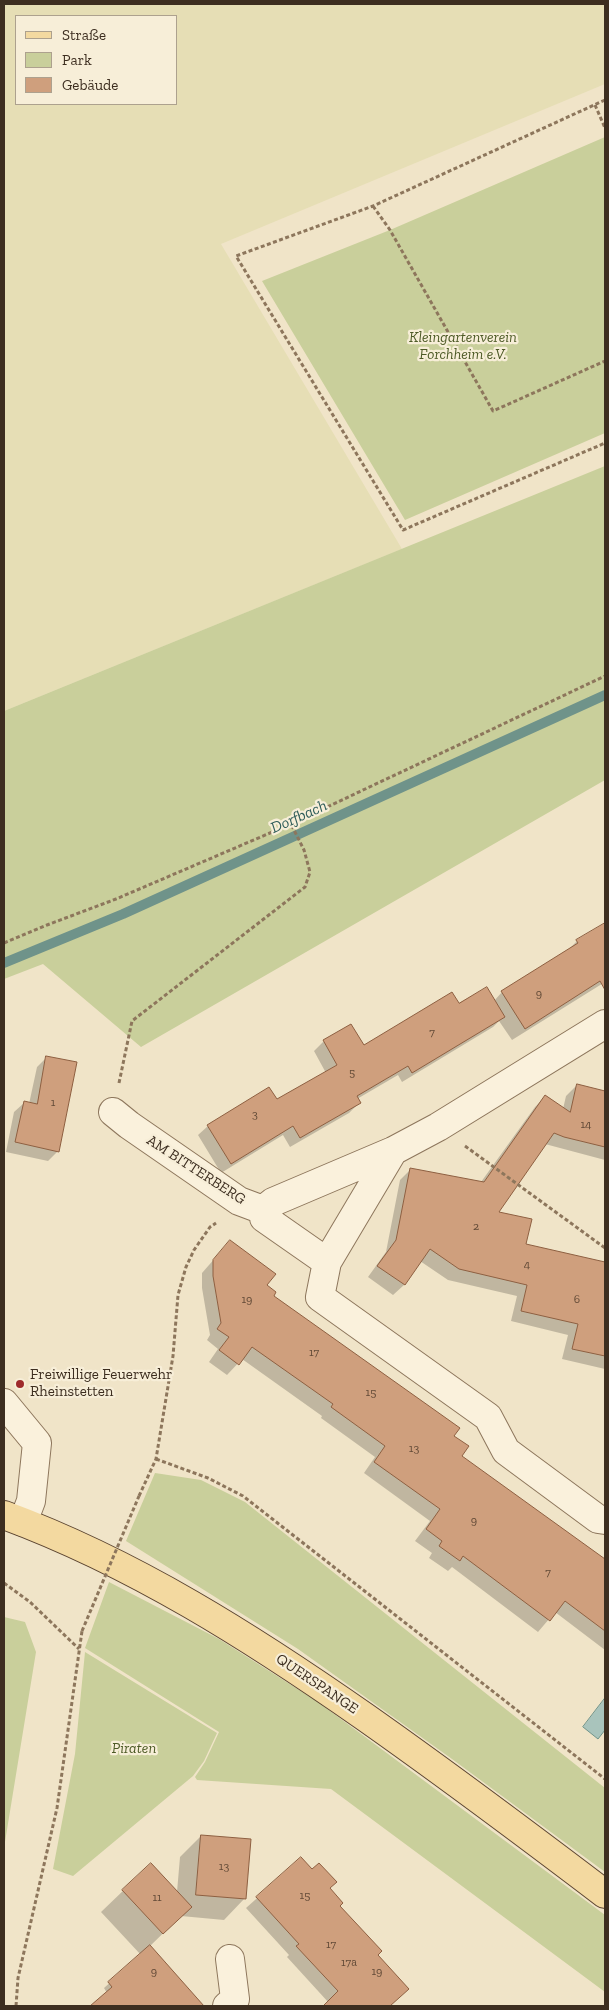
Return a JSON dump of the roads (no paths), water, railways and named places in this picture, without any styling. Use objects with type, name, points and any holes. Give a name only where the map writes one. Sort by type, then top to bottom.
[{"type":"main road","name":"QUERSPANGE","points":[[13,1519],[107,1558],[287,1662],[452,1779],[605,1894]]},
{"type":"street","name":"AM BITTERBERG","points":[[113,1112],[238,1201],[263,1210],[273,1202],[393,1151],[438,1127],[605,1024]]},
{"type":"street","points":[[393,1151],[327,1262],[320,1297],[488,1417],[506,1451],[598,1519],[605,1520]]},
{"type":"street","points":[[263,1210],[264,1218],[327,1262]]},
{"type":"street","points":[[4,1403],[37,1443],[31,1501],[13,1519]]},
{"type":"street","points":[[227,2006],[235,1999],[230,1959]]},
{"type":"water","points":[[605,1698],[605,1730],[598,1739],[583,1727]]},
{"type":"waterway","name":"Dorfbach","points":[[4,963],[123,914],[605,695]]},
{"type":"place","name":"Freiwillige Feuerwehr Rheinstetten","points":[[20,1384]]},
{"type":"park label","name":"Kleingartenverein Forchheim e.V.","points":[[463,346]]},
{"type":"park label","name":"Piraten","points":[[134,1749]]}]
